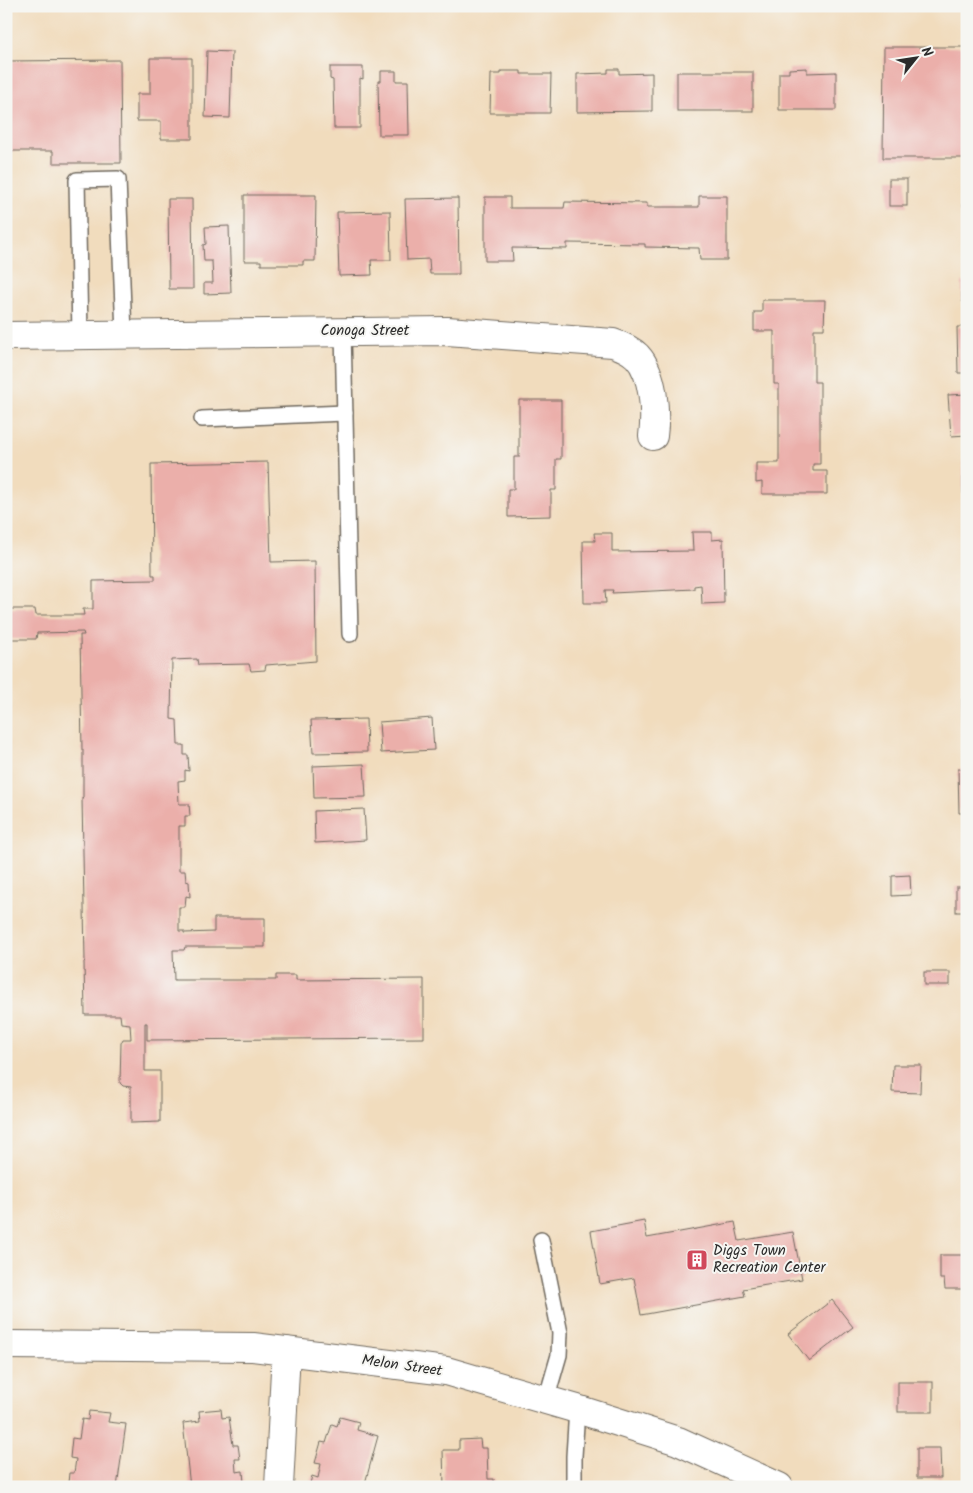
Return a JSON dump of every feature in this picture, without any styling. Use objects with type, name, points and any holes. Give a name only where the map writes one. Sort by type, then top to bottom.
[{"type":"street","name":"Conoga Street","points":[[6,336],[447,331],[613,343],[626,348],[637,356],[645,368],[654,400],[653,436]]},
{"type":"street","name":"Melon Street","points":[[6,1345],[253,1348],[446,1371],[678,1441],[778,1486]]},
{"type":"street","points":[[280,1487],[286,1351]]},
{"type":"lane","points":[[80,335],[77,180],[118,179],[124,334]]},
{"type":"lane","points":[[343,331],[350,634]]},
{"type":"lane","points":[[202,419],[345,413]]},
{"type":"lane","points":[[541,1240],[560,1333],[559,1355],[546,1400]]},
{"type":"lane","points":[[574,1487],[577,1409]]},
{"type":"building","points":[[884,47],[967,47],[967,158],[883,158]]},
{"type":"building","points":[[207,51],[232,52],[230,118],[205,117]]},
{"type":"building","points":[[150,58],[192,58],[192,139],[161,139],[161,121],[137,121],[137,94],[150,94]]},
{"type":"building","points":[[120,60],[121,163],[53,163],[53,151],[6,151],[6,61]]},
{"type":"building","points":[[330,67],[363,67],[363,79],[360,78],[360,128],[334,128],[333,80],[330,79]]},
{"type":"building","points":[[807,68],[807,73],[836,72],[836,110],[779,110],[779,73],[789,73],[789,69]]},
{"type":"building","points":[[608,69],[619,69],[619,74],[652,73],[652,111],[577,112],[577,74],[608,73]]},
{"type":"building","points":[[381,71],[396,71],[396,81],[408,81],[409,135],[379,135],[378,81],[381,81]]},
{"type":"building","points":[[501,71],[521,71],[521,74],[551,74],[550,113],[490,113],[491,74],[501,74]]},
{"type":"building","points":[[677,72],[753,72],[753,111],[677,111]]},
{"type":"building","points":[[889,179],[907,179],[907,206],[889,206]]},
{"type":"building","points":[[963,188],[967,188],[967,206],[963,206]]},
{"type":"building","points":[[244,195],[316,195],[315,261],[303,261],[303,265],[261,265],[261,261],[244,261]]},
{"type":"building","points":[[699,196],[727,196],[727,260],[700,260],[699,248],[645,247],[645,244],[567,243],[567,249],[512,248],[513,261],[485,261],[485,197],[510,197],[510,208],[564,208],[565,202],[647,203],[647,207],[699,207]]},
{"type":"building","points":[[458,198],[459,274],[430,274],[429,259],[407,260],[405,199]]},
{"type":"building","points":[[168,199],[192,199],[193,289],[169,289]]},
{"type":"building","points":[[390,211],[391,260],[371,260],[372,275],[339,276],[337,212]]},
{"type":"building","points":[[229,226],[231,293],[204,294],[204,283],[213,283],[212,261],[204,261],[205,227]]},
{"type":"building","points":[[962,282],[967,282],[967,301],[962,301]]},
{"type":"building","points":[[762,300],[825,300],[824,329],[814,329],[814,382],[820,382],[820,464],[813,464],[813,471],[827,471],[827,494],[762,494],[762,482],[756,483],[756,463],[779,463],[779,384],[774,384],[774,331],[754,331],[754,312],[762,312]]},
{"type":"building","points":[[957,327],[967,327],[967,373],[958,373]]},
{"type":"building","points":[[967,394],[967,435],[951,436],[948,395]]},
{"type":"building","points":[[519,400],[561,400],[561,459],[556,459],[556,490],[551,490],[551,516],[508,517],[508,489],[514,489],[514,457],[519,457]]},
{"type":"building","points":[[963,460],[967,460],[967,493],[963,493]]},
{"type":"building","points":[[268,462],[271,562],[315,561],[316,661],[266,665],[265,670],[251,671],[249,664],[198,665],[197,659],[172,660],[171,719],[177,720],[178,745],[184,745],[184,755],[188,755],[189,771],[185,770],[185,780],[178,781],[179,804],[189,804],[190,816],[185,816],[185,826],[179,826],[179,871],[185,871],[186,881],[189,882],[190,897],[186,896],[185,907],[179,907],[179,931],[184,931],[184,933],[214,932],[214,918],[265,918],[265,947],[185,947],[184,950],[173,950],[174,980],[276,980],[276,975],[296,975],[296,980],[424,979],[424,1038],[147,1040],[147,1023],[145,1023],[145,1071],[160,1071],[160,1122],[131,1123],[131,1087],[123,1086],[120,1083],[121,1043],[123,1039],[131,1039],[130,1024],[121,1023],[120,1015],[85,1015],[80,635],[84,635],[83,632],[37,633],[36,639],[10,639],[10,609],[35,609],[36,615],[84,615],[83,609],[93,609],[93,581],[155,580],[155,575],[152,575],[151,464]]},
{"type":"building","points":[[965,521],[967,521],[967,550],[965,550]]},
{"type":"building","points":[[692,532],[712,532],[712,540],[723,539],[724,603],[702,604],[701,585],[694,586],[694,589],[612,593],[613,590],[605,590],[606,603],[584,603],[583,541],[595,541],[594,533],[612,533],[612,552],[693,551]]},
{"type":"building","points":[[965,600],[967,600],[967,636],[965,636]]},
{"type":"building","points":[[962,699],[967,699],[967,747],[963,747]]},
{"type":"building","points":[[432,718],[434,750],[381,753],[379,722]]},
{"type":"building","points":[[366,719],[367,752],[313,753],[311,720]]},
{"type":"building","points":[[364,764],[366,797],[314,798],[313,766]]},
{"type":"building","points":[[958,769],[967,769],[967,813],[959,813]]},
{"type":"building","points":[[364,809],[366,840],[315,843],[314,811]]},
{"type":"building","points":[[910,875],[911,895],[892,896],[892,876]]},
{"type":"building","points":[[956,887],[967,887],[967,912],[956,912]]},
{"type":"building","points":[[924,972],[950,972],[950,985],[924,985]]},
{"type":"building","points":[[893,1065],[921,1065],[920,1093],[892,1092]]},
{"type":"building","points":[[964,1111],[967,1111],[967,1132],[964,1132]]},
{"type":"building","name":"Diggs Town Recreation Center","points":[[644,1221],[647,1238],[735,1222],[739,1241],[793,1232],[802,1279],[743,1289],[745,1296],[641,1315],[634,1278],[600,1284],[591,1231]]},
{"type":"building","points":[[940,1255],[967,1255],[967,1289],[945,1289],[944,1279],[940,1279]]},
{"type":"building","points":[[832,1300],[853,1327],[809,1361],[788,1334]]},
{"type":"building","points":[[898,1382],[933,1382],[933,1412],[898,1412]]},
{"type":"building","points":[[221,1409],[222,1418],[229,1417],[233,1445],[238,1445],[240,1459],[235,1459],[236,1472],[243,1471],[244,1483],[240,1484],[240,1487],[190,1487],[183,1423],[200,1421],[199,1411]]},
{"type":"building","points":[[89,1411],[110,1413],[108,1422],[126,1424],[117,1487],[72,1487],[73,1484],[68,1483],[69,1473],[74,1473],[76,1459],[70,1458],[72,1438],[79,1439],[82,1419],[88,1420]]},
{"type":"building","points":[[340,1417],[359,1422],[357,1430],[378,1436],[364,1487],[309,1487],[312,1476],[318,1478],[321,1464],[315,1463],[321,1442],[326,1443],[332,1424],[337,1426]]},
{"type":"building","points":[[964,1423],[967,1423],[967,1442],[964,1442]]},
{"type":"building","points":[[480,1439],[481,1448],[487,1448],[488,1479],[494,1479],[494,1487],[444,1487],[443,1450],[459,1450],[459,1440]]},
{"type":"building","points":[[917,1448],[940,1448],[941,1478],[917,1478]]},
{"type":"place","name":"Diggs Town Recreation Center","points":[[697,1260]]}]
